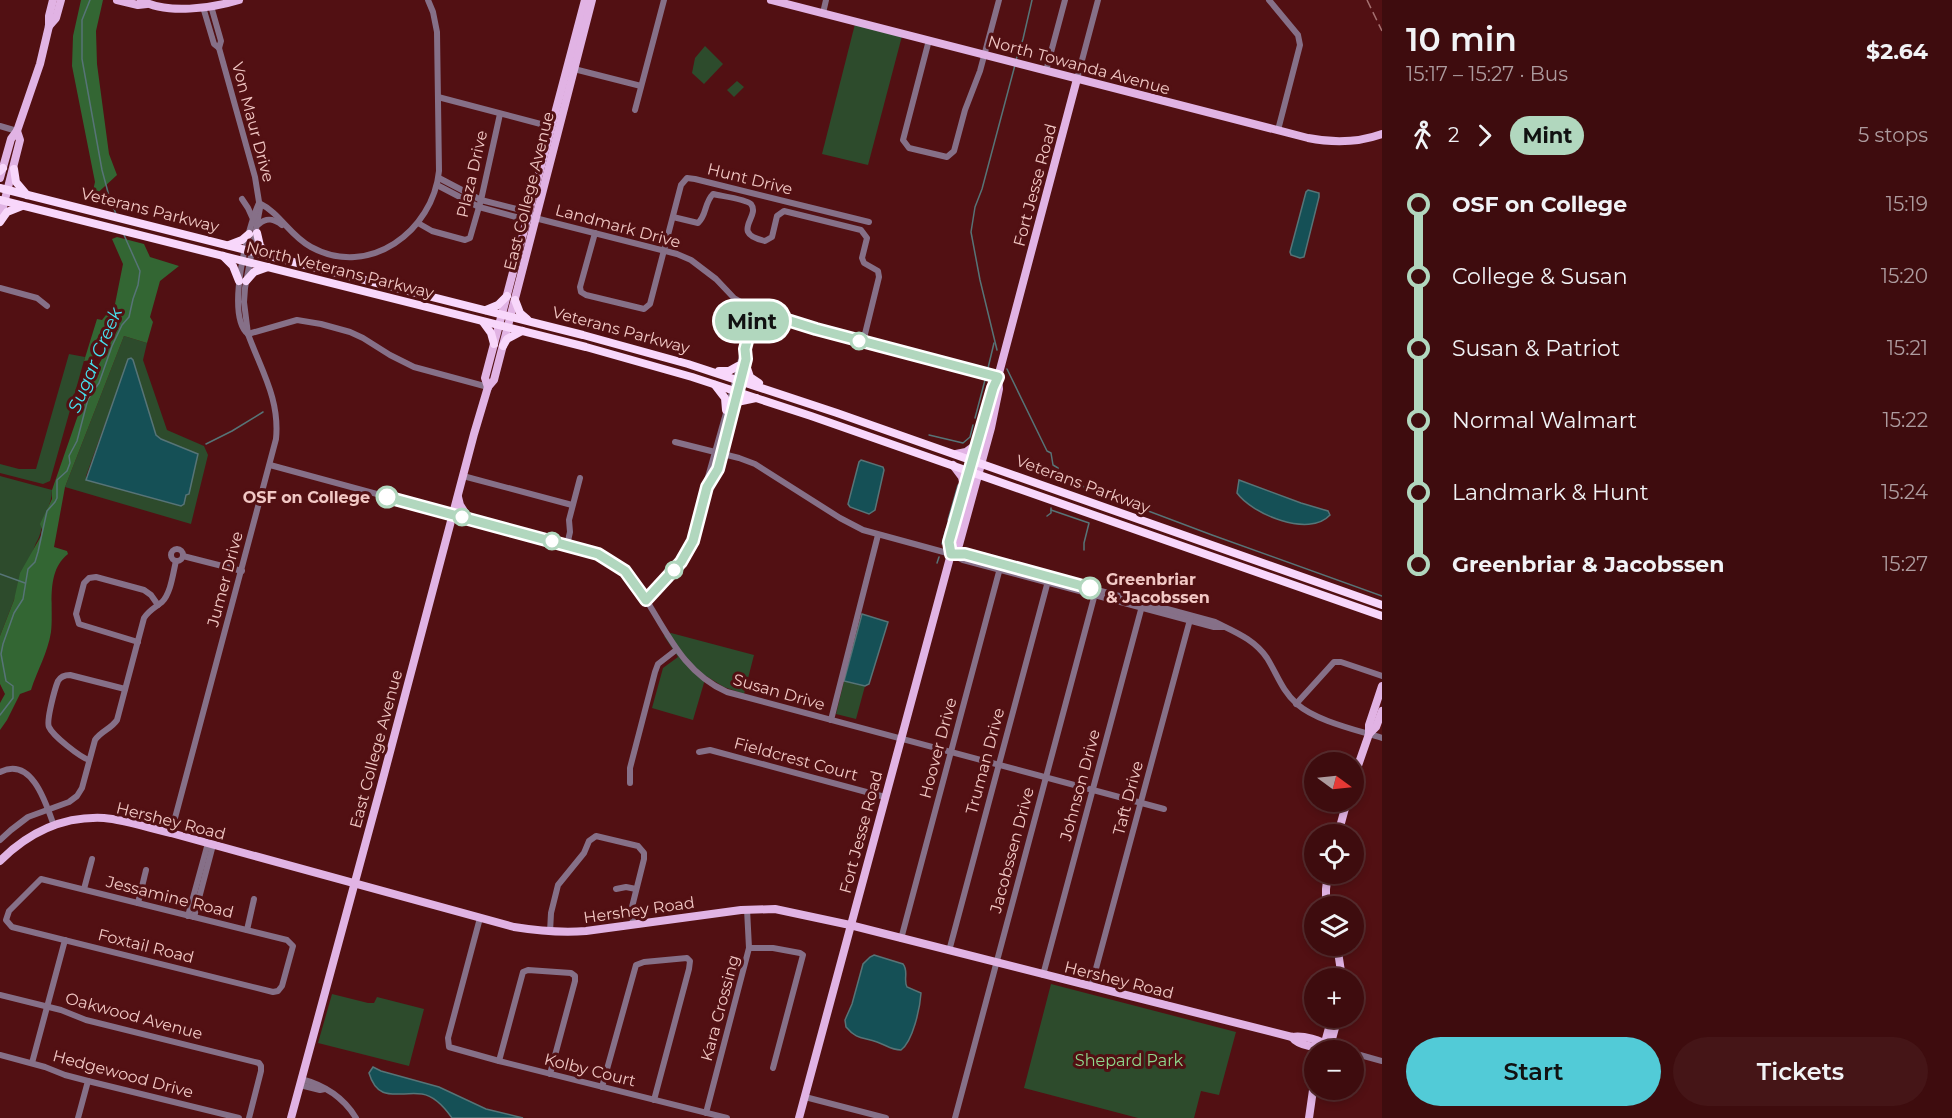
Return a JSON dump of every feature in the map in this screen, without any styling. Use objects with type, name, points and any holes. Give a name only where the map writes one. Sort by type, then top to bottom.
[{"type":"highway","points":[[14,169],[16,182],[28,195]]},
{"type":"highway","name":"Veterans Parkway","points":[[4,189],[530,321],[713,371],[956,454],[1382,605]]},
{"type":"highway","name":"North Veterans Parkway","points":[[3,201],[503,327]]},
{"type":"highway","points":[[0,222],[7,212],[22,206]]},
{"type":"highway","points":[[227,245],[242,240],[254,228],[260,246],[269,256]]},
{"type":"highway","points":[[223,256],[233,266],[242,281],[251,274],[268,267]]},
{"type":"highway","points":[[486,310],[511,298],[520,313],[530,321]]},
{"type":"highway","points":[[482,321],[498,345],[522,331]]},
{"type":"highway","name":"Veterans Parkway","points":[[503,327],[614,354],[735,390],[1382,616]]},
{"type":"highway","points":[[713,371],[729,371],[742,364],[750,377],[764,387]]},
{"type":"highway","points":[[712,383],[723,393],[730,409],[737,402],[758,398]]},
{"type":"main road","points":[[0,178],[11,139],[17,131],[40,64],[50,26],[49,16],[53,0]]},
{"type":"main road","points":[[50,26],[56,18],[60,0]]},
{"type":"main road","points":[[117,0],[138,5],[146,1],[180,8],[239,0]]},
{"type":"main road","name":"East College Avenue","points":[[556,132],[554,128],[560,94],[585,0]]},
{"type":"main road","name":"East College Avenue","points":[[291,1118],[488,387],[485,378],[498,345],[530,217],[592,0]]},
{"type":"main road","name":"North Towanda Avenue","points":[[771,0],[1278,130],[1330,141],[1356,141],[1382,134]]},
{"type":"main road","name":"Fort Jesse Road","points":[[951,554],[959,545],[973,492],[978,443],[998,377],[1077,79]]},
{"type":"main road","points":[[0,222],[4,189],[14,169],[20,140],[17,131]]},
{"type":"main road","name":"Fort Jesse Road","points":[[977,462],[986,448],[999,389],[998,377]]},
{"type":"main road","points":[[956,454],[971,450],[978,443]]},
{"type":"main road","points":[[986,448],[997,469]]},
{"type":"main road","points":[[953,465],[962,477],[964,489]]},
{"type":"main road","name":"Fort Jesse Road","points":[[799,1118],[951,554],[949,542],[964,489],[974,473]]},
{"type":"main road","points":[[973,492],[980,485],[995,480]]},
{"type":"main road","points":[[458,495],[460,505],[469,519]]},
{"type":"main road","points":[[1363,752],[1369,734],[1368,724],[1382,686]]},
{"type":"main road","points":[[1369,734],[1376,727],[1382,711]]},
{"type":"main road","name":"Hershey Road","points":[[0,861],[18,844],[39,831],[76,820],[103,818],[171,833],[514,927],[550,932],[586,931],[747,909],[775,909],[850,925],[1307,1040]]},
{"type":"main road","points":[[1309,1118],[1313,1100]]},
{"type":"street","points":[[259,203],[268,207],[298,238],[317,250],[338,255],[372,254],[386,249],[418,224],[432,201],[438,182],[437,32],[428,0]]},
{"type":"street","points":[[635,110],[664,0]]},
{"type":"street","points":[[823,13],[826,0]]},
{"type":"street","points":[[929,40],[903,137],[904,143],[909,148],[943,157],[949,156],[954,151],[984,55],[998,0]]},
{"type":"street","points":[[1046,71],[1065,0]]},
{"type":"street","name":"Fort Jesse Road","points":[[1077,79],[1098,0]]},
{"type":"street","points":[[1269,0],[1298,36],[1300,42],[1278,130]]},
{"type":"street","name":"Von Maur Drive","points":[[208,5],[220,41],[219,48],[255,177],[259,203],[246,262]]},
{"type":"street","points":[[574,69],[641,86]]},
{"type":"street","points":[[438,97],[556,132]]},
{"type":"street","name":"Plaza Drive","points":[[418,224],[432,231],[468,240],[471,236],[500,114]]},
{"type":"street","points":[[0,126],[17,131]]},
{"type":"street","name":"Hunt Drive","points":[[595,233],[580,287],[581,292],[642,309],[647,308],[650,304],[683,181],[691,178],[869,222]]},
{"type":"street","name":"Landmark Drive","points":[[438,182],[480,204],[692,260],[716,279],[734,298],[755,310],[863,342],[998,377]]},
{"type":"street","points":[[673,217],[698,223],[703,218],[708,200],[713,194],[751,204],[747,230],[749,235],[765,241],[772,237],[777,216],[784,211],[861,230],[867,238],[862,258],[864,263],[878,271],[879,277],[863,342]]},
{"type":"street","points":[[242,200],[248,208],[254,228],[264,220],[271,219],[288,228]]},
{"type":"street","name":"Jumer Drive","points":[[171,833],[270,465],[277,430],[276,406],[248,334],[243,330],[237,302],[246,262]]},
{"type":"street","points":[[0,288],[37,298],[47,306]]},
{"type":"street","points":[[646,600],[677,567],[689,550],[718,453],[755,310]]},
{"type":"street","points":[[248,334],[297,320],[322,324],[363,338],[414,367],[488,387]]},
{"type":"street","points":[[675,442],[739,458],[762,468],[849,524],[878,535],[951,554],[965,554],[1000,567],[1190,618],[1215,622],[1247,638],[1260,650],[1279,683],[1296,704],[1317,716],[1382,738]]},
{"type":"street","name":"Susan Drive","points":[[270,465],[598,554],[631,578],[676,650],[698,675],[719,688],[743,697],[1164,809]]},
{"type":"street","points":[[463,476],[572,505]]},
{"type":"street","points":[[567,545],[570,532],[569,520],[580,478]]},
{"type":"street","points":[[831,720],[878,535]]},
{"type":"street","points":[[176,561],[171,557],[174,549],[180,549],[183,556]]},
{"type":"street","points":[[183,556],[242,571]]},
{"type":"street","points":[[0,840],[19,823],[69,802],[77,796],[82,788],[95,740],[117,720],[144,618],[149,610],[158,605],[166,595],[176,561],[183,556]]},
{"type":"street","name":"Hoover Drive","points":[[901,939],[1000,567]]},
{"type":"street","points":[[138,642],[80,624],[76,614],[84,584],[89,578],[96,577],[144,590],[158,605]]},
{"type":"street","name":"Truman Drive","points":[[949,951],[1048,579]]},
{"type":"street","name":"Jacobssen Drive","points":[[955,1118],[1095,592]]},
{"type":"street","name":"Johnson Drive","points":[[1043,975],[1142,605]]},
{"type":"street","name":"Taft Drive","points":[[1091,987],[1190,618]]},
{"type":"street","points":[[630,783],[630,768],[655,672],[658,664],[676,650]]},
{"type":"street","points":[[1296,704],[1334,662],[1341,662],[1382,676]]},
{"type":"street","points":[[89,760],[79,756],[49,728],[48,721],[58,681],[63,676],[70,675],[125,689]]},
{"type":"street","name":"Fieldcrest Court","points":[[699,752],[710,750],[885,797]]},
{"type":"street","points":[[0,772],[15,769],[28,774],[48,809],[54,826]]},
{"type":"street","points":[[550,932],[550,913],[558,885],[584,853],[587,844],[593,837],[599,836],[638,846],[644,853],[632,907],[633,924]]},
{"type":"street","points":[[191,916],[211,844]]},
{"type":"street","points":[[84,889],[92,860]]},
{"type":"street","points":[[138,903],[146,870]]},
{"type":"street","name":"Jessamine Road","points":[[8,924],[6,916],[9,911],[40,879],[84,889],[287,940],[292,943],[292,950],[282,986],[278,991]]},
{"type":"street","points":[[616,889],[626,887],[636,889]]},
{"type":"street","points":[[247,930],[254,899]]},
{"type":"street","name":"Kara Crossing","points":[[706,1113],[750,948],[747,909]]},
{"type":"street","name":"Kolby Court","points":[[480,918],[448,1045],[499,1061],[726,1118]]},
{"type":"street","name":"Foxtail Road","points":[[8,924],[12,927],[273,992],[278,991]]},
{"type":"street","points":[[32,1063],[65,940]]},
{"type":"street","points":[[750,948],[787,950],[803,956],[773,1068]]},
{"type":"street","points":[[602,1087],[636,965],[684,957],[690,961],[689,969],[654,1100]]},
{"type":"street","points":[[499,1061],[523,972],[529,970],[571,973],[575,976],[575,981],[550,1074]]},
{"type":"street","name":"Oakwood Avenue","points":[[0,994],[47,1006],[86,1020],[261,1065],[249,1118]]},
{"type":"street","name":"Hedgewood Drive","points":[[0,1055],[88,1081],[239,1118]]},
{"type":"street","points":[[1364,1056],[1382,1061]]},
{"type":"street","points":[[78,1118],[88,1081]]},
{"type":"street","points":[[301,1082],[321,1085],[345,1102],[356,1118]]},
{"type":"street","points":[[805,1097],[886,1118]]},
{"type":"green space","points":[[81,0],[103,0],[96,31],[97,64],[109,154],[117,175],[91,199],[95,182],[72,66],[73,36]]},
{"type":"green space","points":[[855,24],[902,36],[868,165],[822,154]]},
{"type":"green space","points":[[705,46],[723,64],[704,84],[692,73],[695,58]]},
{"type":"green space","points":[[737,81],[744,87],[734,97],[727,90]]},
{"type":"green space","points":[[117,237],[144,244],[150,257],[179,266],[160,281],[150,317],[153,322],[147,343],[124,336],[65,487],[54,547],[67,551],[68,554],[61,561],[53,580],[50,639],[31,690],[20,694],[0,730],[0,703],[5,694],[0,684],[0,636],[14,600],[20,573],[41,536],[40,524],[52,499],[52,490],[77,418],[97,368],[118,329],[108,321],[91,360],[84,361],[97,319],[102,320],[115,304],[123,264],[112,239]]},
{"type":"green space","points":[[124,336],[147,343],[143,360],[167,430],[204,446],[208,455],[191,524],[65,487]],"holes":[[[130,358],[133,360],[156,435],[198,454],[184,504],[181,506],[86,480],[128,360]]]},
{"type":"green space","points":[[69,354],[85,357],[50,481],[43,484],[0,473],[0,464],[19,469],[36,469]]},
{"type":"green space","points":[[0,476],[52,490],[39,537],[0,636]]},
{"type":"green space","points":[[671,633],[754,655],[744,694],[724,687],[706,676],[693,720],[652,708],[663,668],[678,657],[664,636]]},
{"type":"green space","points":[[844,681],[865,686],[856,719],[836,714]]},
{"type":"green space","name":"Shepard Park","points":[[1051,984],[1236,1032],[1219,1095],[1201,1091],[1194,1118],[1138,1118],[1024,1088]]},
{"type":"green space","points":[[332,994],[368,1003],[374,1003],[377,997],[424,1009],[409,1066],[318,1043]]},
{"type":"water","points":[[1308,190],[1319,193],[1319,197],[1304,257],[1300,258],[1291,255],[1290,252]]},
{"type":"water","points":[[131,358],[156,435],[198,454],[189,494],[186,495],[184,504],[181,506],[86,480],[128,359]]},
{"type":"water","points":[[861,460],[883,467],[884,470],[875,510],[869,514],[850,507],[848,504]]},
{"type":"water","points":[[1239,480],[1328,511],[1330,515],[1321,522],[1295,524],[1267,515],[1244,501],[1237,493]]},
{"type":"water","points":[[862,614],[888,622],[869,684],[865,686],[844,681]]},
{"type":"water","points":[[874,955],[903,964],[906,970],[907,987],[921,993],[912,1032],[901,1050],[857,1036],[846,1027],[845,1020],[863,964]]},
{"type":"water","points":[[373,1067],[439,1087],[486,1109],[523,1118],[452,1118],[439,1103],[427,1095],[390,1094],[378,1089],[369,1073]]},
{"type":"waterway","name":"Sugar Creek","points":[[90,0],[82,20],[82,59],[102,170],[116,214]]},
{"type":"waterway","points":[[1016,60],[1032,0]]},
{"type":"waterway","points":[[997,350],[971,232],[975,207],[982,189],[1015,65]]},
{"type":"waterway","name":"Sugar Creek","points":[[0,715],[13,698],[13,686],[6,681],[1,654],[3,644],[14,613],[23,599],[28,569],[35,562],[47,511],[57,498],[57,480],[67,471],[70,463],[69,456],[77,441],[88,399],[99,383],[112,346],[122,325],[129,317],[138,285],[140,271],[124,235]]},
{"type":"waterway","points":[[988,368],[994,343]]},
{"type":"waterway","points":[[1007,369],[1047,451],[1051,453],[1053,465],[1058,468],[1058,477],[1382,596]]},
{"type":"waterway","points":[[975,418],[985,380]]},
{"type":"waterway","points":[[206,444],[263,412]]},
{"type":"waterway","points":[[929,435],[963,443],[970,437],[973,425]]},
{"type":"waterway","points":[[948,520],[958,485]]},
{"type":"waterway","points":[[1051,508],[1051,510],[1089,523],[1084,550]]},
{"type":"waterway","points":[[1047,516],[1051,510]]},
{"type":"waterway","points":[[942,544],[946,529]]},
{"type":"waterway","points":[[937,563],[939,557]]},
{"type":"waterway","points":[[0,574],[25,583]]},
{"type":"railway","points":[[1367,0],[1382,31]]},
{"type":"bus line","name":"Mint","points":[[387,497],[588,550],[608,559],[625,571],[646,600],[681,562],[693,541],[707,487],[718,469],[746,359],[745,349],[755,310],[816,329],[998,377],[949,542],[951,554],[965,554],[1090,588]]},
{"type":"place","name":"OSF on College","points":[[387,497]]},
{"type":"place","name":"Greenbriar & Jacobssen","points":[[1090,588]]}]
